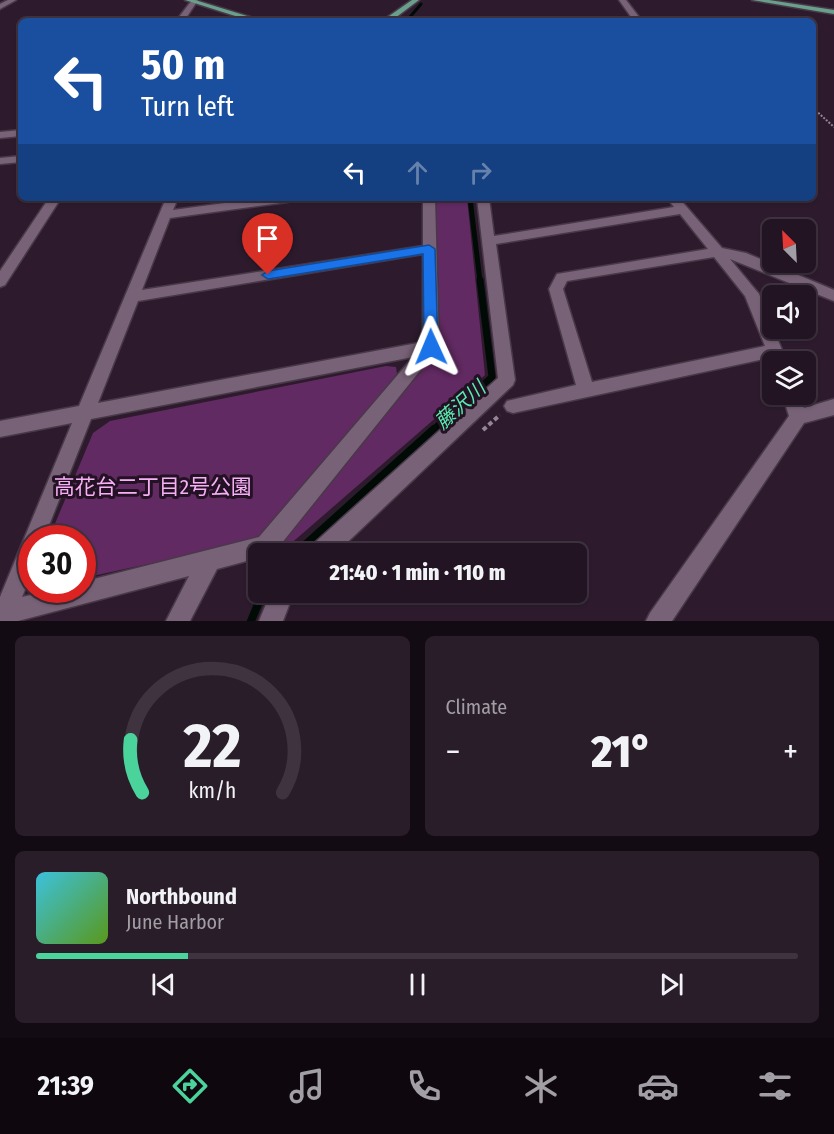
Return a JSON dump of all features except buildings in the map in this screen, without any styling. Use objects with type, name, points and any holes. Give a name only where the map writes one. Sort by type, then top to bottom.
[{"type":"main road","points":[[390,18],[416,0]]},
{"type":"main road","points":[[755,0],[834,12]]},
{"type":"main road","points":[[192,1],[249,18]]},
{"type":"street","points":[[0,3],[12,0]]},
{"type":"street","points":[[0,7],[12,0]]},
{"type":"street","points":[[622,0],[636,18]]},
{"type":"street","points":[[182,18],[192,1]]},
{"type":"street","points":[[0,135],[18,133]]},
{"type":"street","points":[[0,161],[18,159]]},
{"type":"street","points":[[0,282],[53,201]]},
{"type":"street","points":[[39,525],[83,412],[171,201]]},
{"type":"street","points":[[165,215],[266,201]]},
{"type":"street","points":[[3,617],[265,546],[431,347],[429,201]]},
{"type":"street","points":[[331,543],[507,380],[483,201]]},
{"type":"street","points":[[487,241],[677,204],[752,294],[775,351]]},
{"type":"street","points":[[131,297],[429,249]]},
{"type":"street","points":[[586,390],[556,289],[562,277],[718,252],[741,256],[834,296]]},
{"type":"street","points":[[0,429],[431,347]]},
{"type":"street","points":[[513,406],[586,390],[762,359]]},
{"type":"street","points":[[794,405],[798,417]]},
{"type":"street","points":[[658,621],[798,417],[834,407]]},
{"type":"street","points":[[178,621],[210,560]]},
{"type":"street","points":[[3,617],[18,579]]},
{"type":"street","points":[[271,621],[278,603]]},
{"type":"path","points":[[816,111],[834,127]]},
{"type":"green space","points":[[436,201],[467,201],[485,375],[292,543],[280,543],[440,348]]},
{"type":"green space","name":"高花台二丁目2号公園","points":[[386,366],[396,367],[397,374],[262,537],[246,543],[96,575],[96,525],[54,525],[93,433],[110,421]]},
{"type":"waterway","name":"藤沢川","points":[[411,18],[421,4]]},
{"type":"waterway","name":"藤沢川","points":[[470,201],[480,281]]},
{"type":"waterway","name":"藤沢川","points":[[432,431],[492,377],[480,280]]},
{"type":"waterway","name":"藤沢川","points":[[307,543],[434,429]]},
{"type":"waterway","name":"藤沢川","points":[[251,621],[258,603]]},
{"type":"route","points":[[268,275],[429,249],[431,347]]}]
